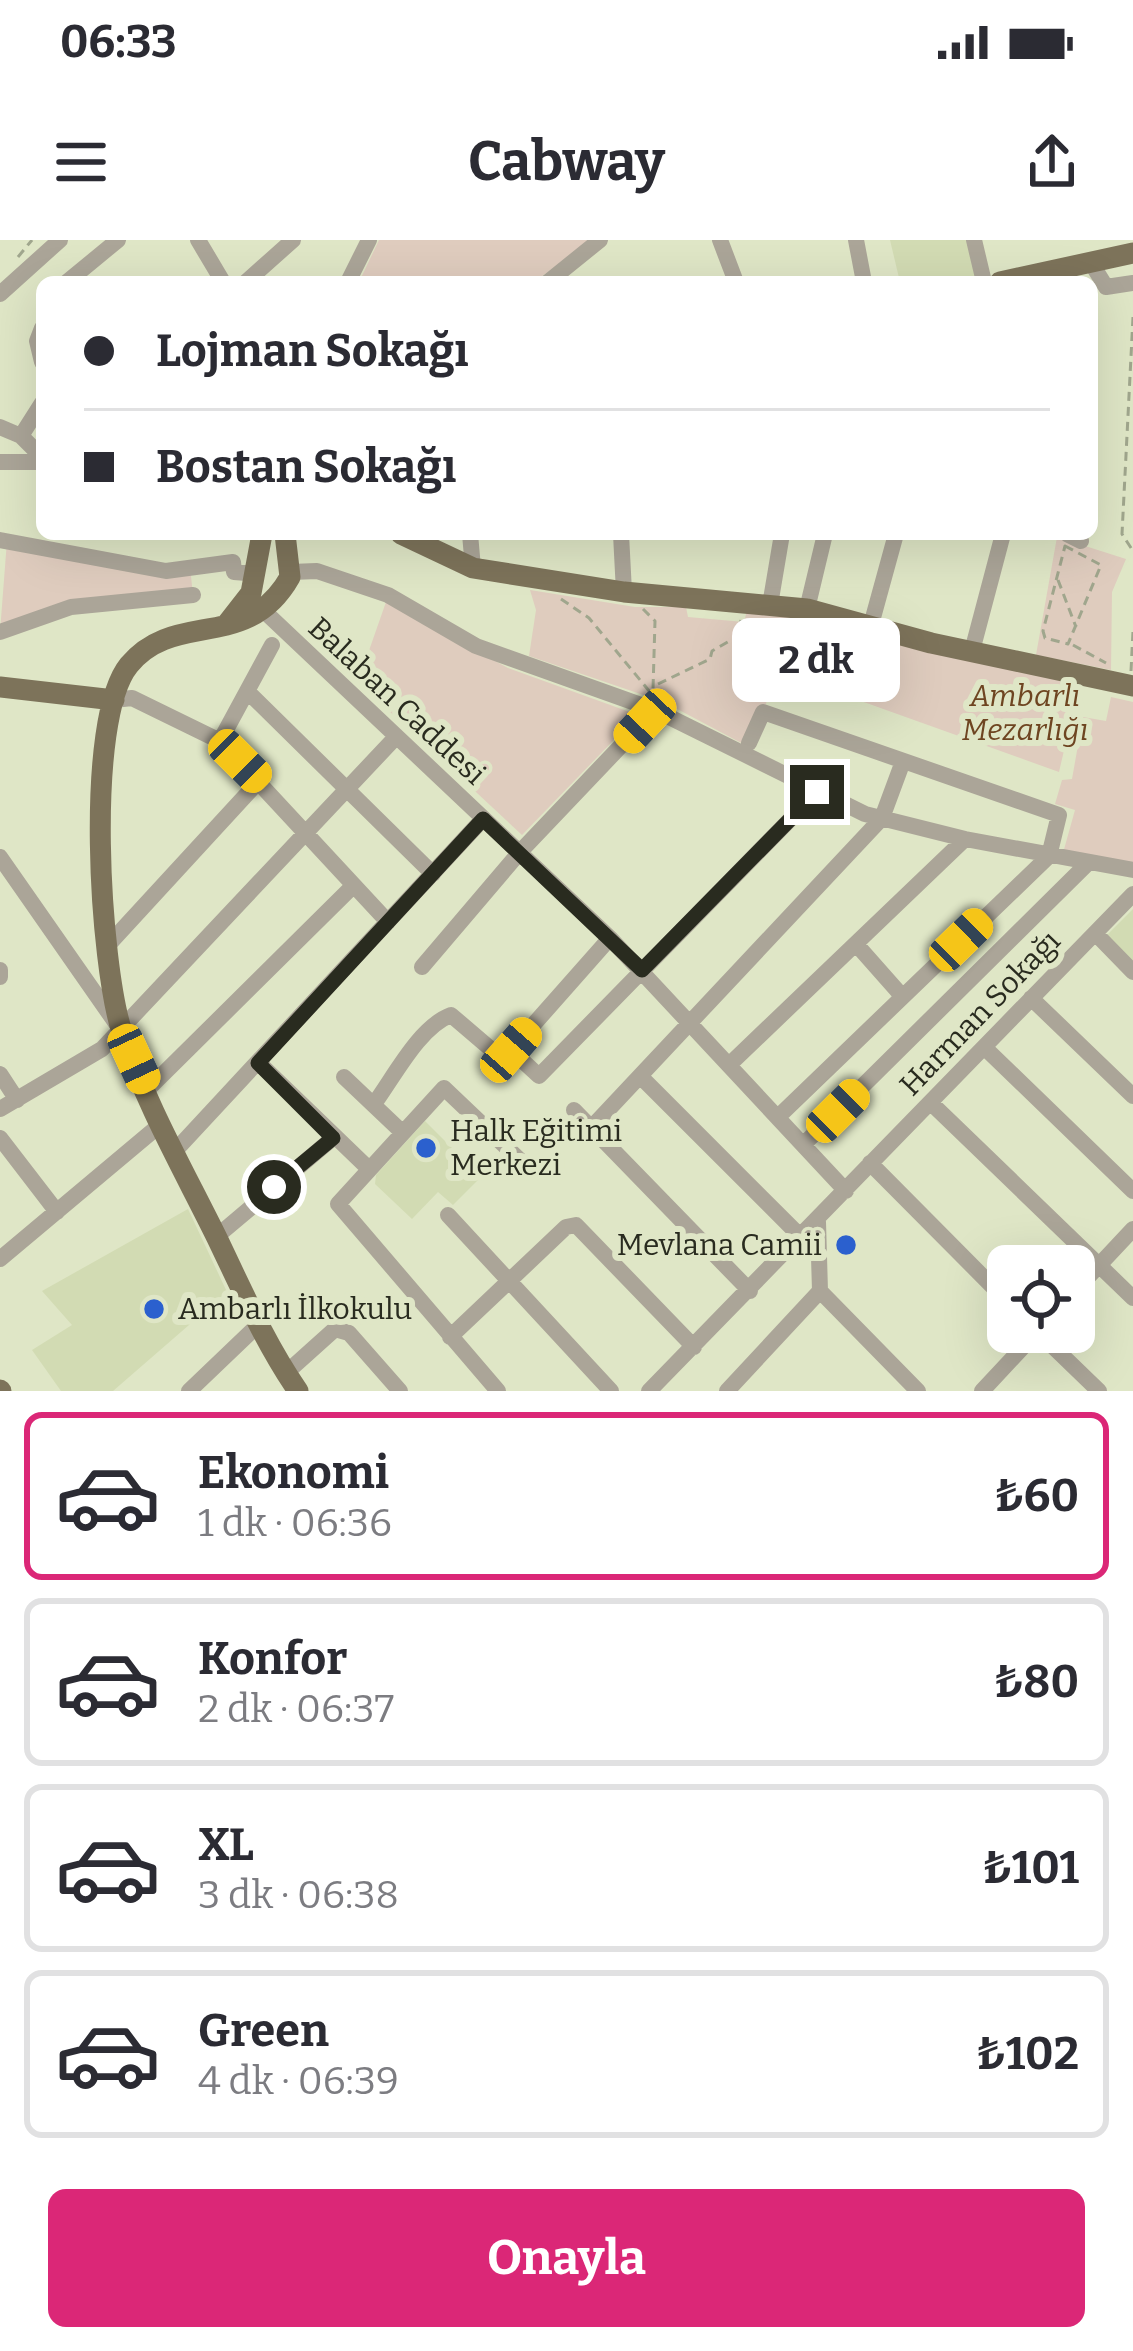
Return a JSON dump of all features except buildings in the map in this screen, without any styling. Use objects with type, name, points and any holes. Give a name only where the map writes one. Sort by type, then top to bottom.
[{"type":"main road","points":[[1038,276],[1093,254],[1133,253]]},
{"type":"main road","points":[[255,585],[261,540]]},
{"type":"main road","points":[[286,540],[289,573]]},
{"type":"main road","points":[[414,540],[472,568],[551,583],[807,608],[1132,686]]},
{"type":"main road","points":[[289,573],[270,558],[226,626],[189,632],[143,652],[127,667],[114,700],[98,813],[121,1030],[174,1152],[258,1324],[292,1382]]},
{"type":"main road","points":[[255,585],[289,573]]},
{"type":"main road","points":[[0,687],[114,700]]},
{"type":"street","points":[[0,294],[60,240]]},
{"type":"street","points":[[81,276],[118,240]]},
{"type":"street","points":[[198,240],[219,276]]},
{"type":"street","points":[[253,276],[293,240]]},
{"type":"street","points":[[351,276],[369,240]]},
{"type":"street","points":[[555,276],[600,240]]},
{"type":"street","points":[[720,240],[734,276]]},
{"type":"street","points":[[856,240],[863,276]]},
{"type":"street","points":[[974,240],[983,276]]},
{"type":"street","points":[[1093,254],[1106,287],[1133,284]]},
{"type":"street","points":[[22,436],[36,417]]},
{"type":"street","points":[[0,427],[22,436],[36,453]]},
{"type":"street","points":[[0,462],[36,460]]},
{"type":"street","points":[[0,540],[166,572],[233,562],[234,572],[255,585]]},
{"type":"street","points":[[470,540],[472,568]]},
{"type":"street","points":[[622,540],[630,592]]},
{"type":"street","points":[[770,605],[781,540]]},
{"type":"street","points":[[807,608],[824,540]]},
{"type":"street","points":[[871,625],[894,540]]},
{"type":"street","points":[[972,651],[1001,540]]},
{"type":"street","points":[[289,573],[317,571],[388,595],[522,666],[651,703],[817,792],[882,818],[965,839],[1133,870]]},
{"type":"street","name":"Balaban Caddesi","points":[[255,585],[395,738],[642,970],[806,1142],[846,1191]]},
{"type":"street","points":[[0,632],[71,608],[193,595]]},
{"type":"street","points":[[220,741],[272,645]]},
{"type":"street","points":[[247,691],[433,874]]},
{"type":"street","points":[[114,700],[132,698],[220,741],[388,922]]},
{"type":"street","points":[[422,967],[651,703]]},
{"type":"street","points":[[749,743],[763,712],[902,764],[1053,809],[1059,815],[1049,856],[780,1115]]},
{"type":"street","points":[[0,1074],[8,1105],[102,1048],[395,738]]},
{"type":"street","points":[[592,1127],[882,818],[902,764]]},
{"type":"street","points":[[109,944],[259,781]]},
{"type":"street","points":[[374,1104],[415,1049],[441,1019],[451,1015],[539,1076],[817,792]]},
{"type":"street","points":[[174,1152],[483,819]]},
{"type":"street","points":[[730,1064],[965,839]]},
{"type":"street","points":[[0,857],[121,1030]]},
{"type":"street","points":[[806,1142],[1088,863]]},
{"type":"street","points":[[148,1088],[353,886]]},
{"type":"street","name":"Harman Sokağı","points":[[649,1391],[803,1239],[870,1163],[1133,894]]},
{"type":"street","points":[[1096,934],[1133,972]]},
{"type":"street","points":[[508,1056],[610,938]]},
{"type":"street","points":[[856,944],[902,996]]},
{"type":"street","points":[[1031,998],[1133,1096]]},
{"type":"street","points":[[985,1048],[1131,1186]]},
{"type":"street","points":[[258,1063],[369,1169]]},
{"type":"street","points":[[344,1077],[403,1133]]},
{"type":"street","points":[[640,1077],[803,1239]]},
{"type":"street","points":[[498,1391],[338,1204],[444,1088],[525,1166]]},
{"type":"street","points":[[931,1103],[1133,1298]]},
{"type":"street","points":[[574,1110],[750,1291]]},
{"type":"street","points":[[0,1259],[161,1124]]},
{"type":"street","points":[[0,1138],[57,1212]]},
{"type":"street","points":[[216,1237],[333,1138]]},
{"type":"street","points":[[870,1163],[987,1281]]},
{"type":"street","points":[[448,1215],[611,1391]]},
{"type":"street","points":[[727,1391],[816,1297],[818,1222]]},
{"type":"street","points":[[450,1337],[566,1227],[576,1225],[694,1347]]},
{"type":"street","points":[[1095,1270],[1133,1229]]},
{"type":"street","points":[[816,1297],[918,1391]]},
{"type":"street","points":[[189,1391],[258,1324]]},
{"type":"street","points":[[292,1382],[335,1329],[349,1333],[400,1391]]},
{"type":"street","points":[[982,1391],[1017,1353]]},
{"type":"street","points":[[1059,1353],[1099,1391]]},
{"type":"path","points":[[10,266],[32,240]]},
{"type":"path","points":[[1133,317],[1122,534],[1133,551]]},
{"type":"path","points":[[1065,662],[1070,643],[1101,565],[1065,546],[1043,631],[1046,638],[1070,643],[1107,664],[1088,662]]},
{"type":"path","points":[[1057,578],[1077,628]]},
{"type":"path","points":[[551,583],[550,590],[590,618],[651,703]]},
{"type":"path","points":[[630,592],[656,621],[656,685],[651,703]]},
{"type":"path","points":[[741,619],[739,628],[752,644],[763,712]]},
{"type":"path","points":[[1132,686],[1133,631]]},
{"type":"path","points":[[656,685],[710,659],[712,651],[745,632]]},
{"type":"shaded area","points":[[890,240],[969,240],[977,276],[899,276]]},
{"type":"shaded area","points":[[1133,909],[1133,964],[1106,936]]},
{"type":"shaded area","name":"Halk Eğitimi Merkezi","points":[[425,1121],[481,1177],[453,1205],[438,1192],[412,1219],[375,1184],[376,1175]]},
{"type":"shaded area","name":"Ambarlı İlkokulu","points":[[188,1209],[227,1292],[113,1391],[61,1391],[32,1350],[72,1325],[42,1291]]},
{"type":"green space","points":[[379,240],[592,240],[542,276],[362,276]]},
{"type":"green space","points":[[1056,540],[1126,559],[1112,592],[1111,670],[1036,655]]},
{"type":"green space","points":[[7,541],[190,567],[193,595],[71,607],[0,632]]},
{"type":"green space","name":"Ambarlı Mezarlığı","points":[[530,590],[635,607],[686,607],[688,617],[744,622],[748,607],[1080,681],[1059,772],[780,672],[747,746],[664,702],[529,656],[536,610]]},
{"type":"green space","points":[[386,602],[508,668],[638,715],[522,835],[358,682]]},
{"type":"green space","points":[[1111,697],[1133,702],[1133,863],[1063,853],[1075,810],[1055,804],[1062,780],[1072,779],[1083,717],[1106,721]]},
{"type":"place","name":"Halk Eğitimi Merkezi","points":[[426,1148]]},
{"type":"place","name":"Mevlana Camii","points":[[846,1245]]},
{"type":"place","name":"Ambarlı İlkokulu","points":[[154,1309]]},
{"type":"route","points":[[274,1187],[333,1138],[258,1063],[483,819],[642,970],[817,792]]}]
